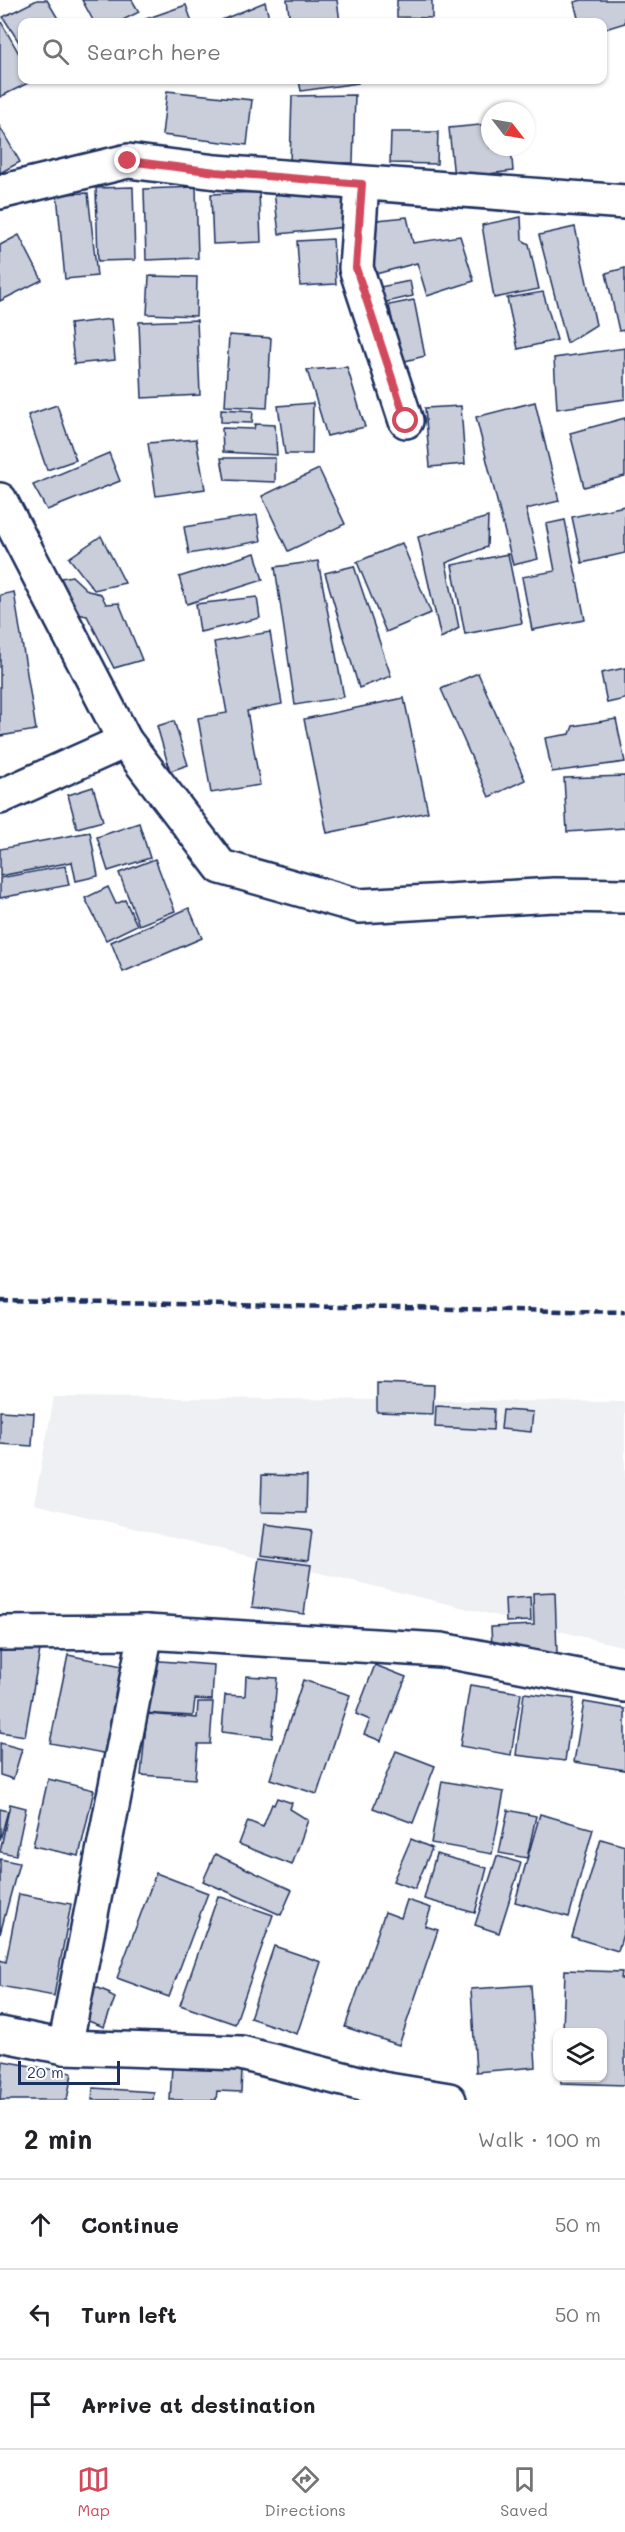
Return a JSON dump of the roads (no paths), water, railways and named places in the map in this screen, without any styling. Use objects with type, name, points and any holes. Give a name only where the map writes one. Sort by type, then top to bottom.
[{"type":"street","points":[[0,192],[128,161],[216,172],[625,202]]},
{"type":"street","points":[[362,184],[356,268],[406,421]]},
{"type":"street","points":[[0,500],[125,741],[221,867],[359,906],[554,895],[625,896]]},
{"type":"street","points":[[0,797],[125,741]]},
{"type":"street","points":[[0,1633],[146,1632],[441,1650],[625,1685]]},
{"type":"street","points":[[65,2047],[146,1632]]},
{"type":"street","points":[[0,2034],[65,2047],[241,2053],[382,2095],[449,2100]]},
{"type":"railway","points":[[0,1301],[625,1312]]}]
